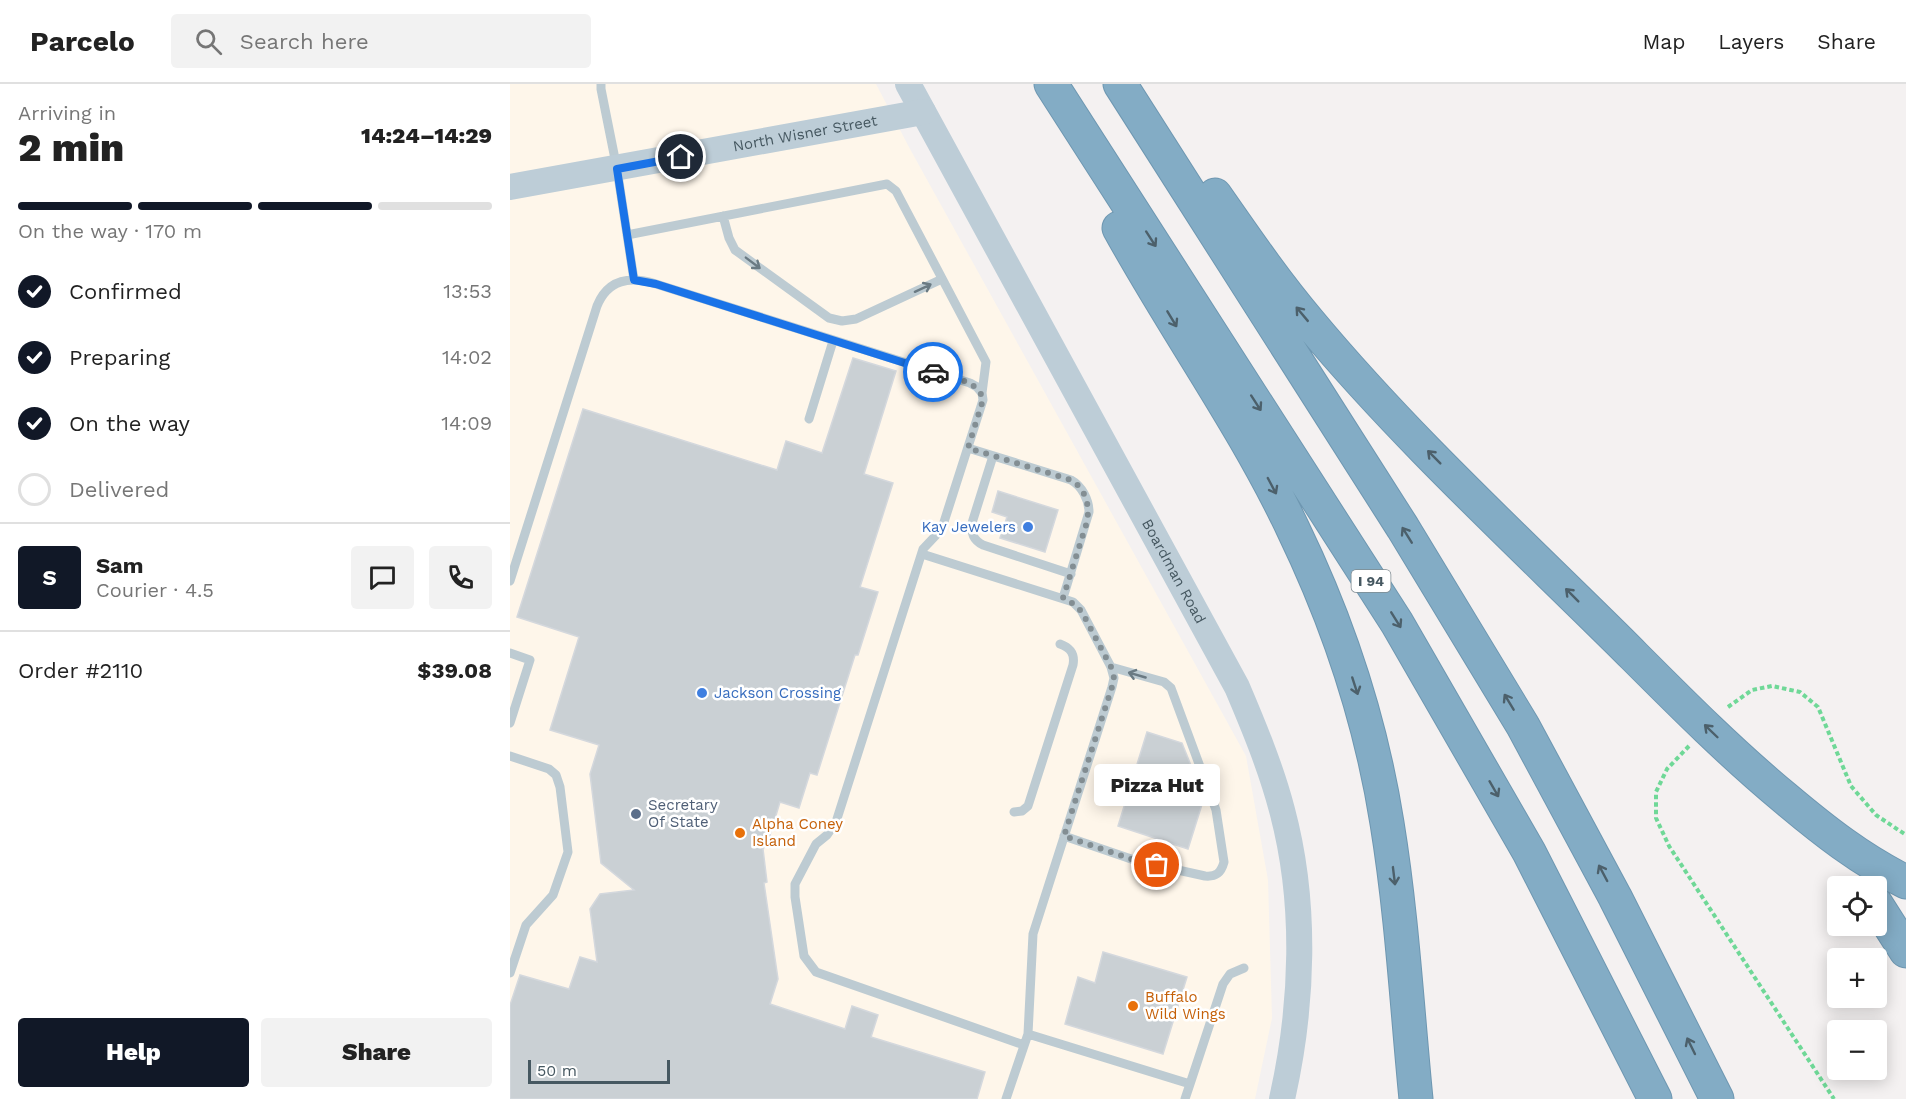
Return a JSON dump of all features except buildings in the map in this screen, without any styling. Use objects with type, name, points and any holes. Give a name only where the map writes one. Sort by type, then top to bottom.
[{"type":"highway","points":[[1042,84],[1125,239],[1262,467],[1306,558],[1337,634],[1367,727],[1388,823],[1416,1099]]},
{"type":"highway","name":"I 94","points":[[1051,84],[1403,633],[1529,852],[1655,1099]]},
{"type":"highway","points":[[1120,84],[1403,528],[1523,726],[1645,954],[1717,1099]]},
{"type":"highway","points":[[1135,84],[1275,279],[1344,363],[1454,478],[1743,763],[1853,876]]},
{"type":"highway","points":[[1743,763],[1842,845],[1906,882]]},
{"type":"highway","points":[[1887,921],[1906,951]]},
{"type":"main road","name":"Boardman Road","points":[[909,84],[1237,687],[1259,739],[1283,812],[1297,895],[1299,951],[1296,1016],[1282,1099]]},
{"type":"main road","name":"North Wisner Street","points":[[510,187],[923,112]]},
{"type":"lane","points":[[602,84],[634,280]]},
{"type":"lane","points":[[627,235],[887,184],[896,191],[986,362],[983,400],[944,522],[940,531],[923,549],[836,822],[827,836],[816,844],[795,884],[795,897],[803,950],[809,964],[816,972],[1024,1045]]},
{"type":"lane","points":[[723,216],[735,250],[829,318],[842,321],[856,319],[942,279]]},
{"type":"lane","points":[[510,581],[597,306],[600,298],[610,286],[634,280],[656,284],[970,384],[982,393]]},
{"type":"lane","points":[[808,419],[833,340]]},
{"type":"lane","points":[[968,448],[1071,480],[1078,486],[1088,502],[1089,512],[1063,598]]},
{"type":"lane","points":[[993,456],[972,523],[974,539],[982,545],[1071,574]]},
{"type":"lane","points":[[922,554],[1073,602],[1081,610],[1111,667],[1114,678],[1033,934],[1028,1034],[1006,1099]]},
{"type":"lane","points":[[1014,812],[1022,811],[1028,806],[1073,665],[1071,649],[1060,644]]},
{"type":"lane","points":[[510,653],[530,660],[510,723]]},
{"type":"lane","points":[[1064,836],[1137,861],[1197,874],[1212,877],[1222,869],[1224,853],[1216,810],[1171,688],[1164,682],[1111,667]]},
{"type":"lane","points":[[510,756],[549,770],[556,775],[560,787],[568,852],[553,895],[526,925],[510,973]]},
{"type":"lane","points":[[1185,1099],[1223,984],[1230,974],[1244,968]]},
{"type":"lane","points":[[1028,1034],[1190,1084]]},
{"type":"path","points":[[1728,707],[1752,690],[1772,686],[1800,692],[1818,707],[1851,786],[1876,815],[1906,835]]},
{"type":"path","points":[[1689,745],[1666,769],[1656,792],[1656,818],[1669,846],[1834,1099]]},
{"type":"shaded area","points":[[510,84],[876,84],[1246,756],[1268,880],[1272,1018],[1255,1099],[510,1099]]},
{"type":"way so far","points":[[933,372],[977,387],[982,393],[983,400],[968,448],[1071,480],[1078,486],[1088,502],[1087,522],[1063,598],[1073,602],[1081,610],[1111,667],[1114,678],[1064,836],[1137,861],[1157,865]]},
{"type":"place","name":"Kay Jewelers","points":[[1028,527]]},
{"type":"place","name":"Jackson Crossing","points":[[702,693]]},
{"type":"place","name":"Secretary Of State","points":[[636,814]]},
{"type":"place","name":"Alpha Coney Island","points":[[740,833]]},
{"type":"place","name":"Pizza Hut","points":[[1157,865]]},
{"type":"place","name":"Buffalo Wild Wings","points":[[1133,1006]]},
{"type":"route","points":[[681,157],[617,169],[634,280],[656,284],[933,372]]}]
